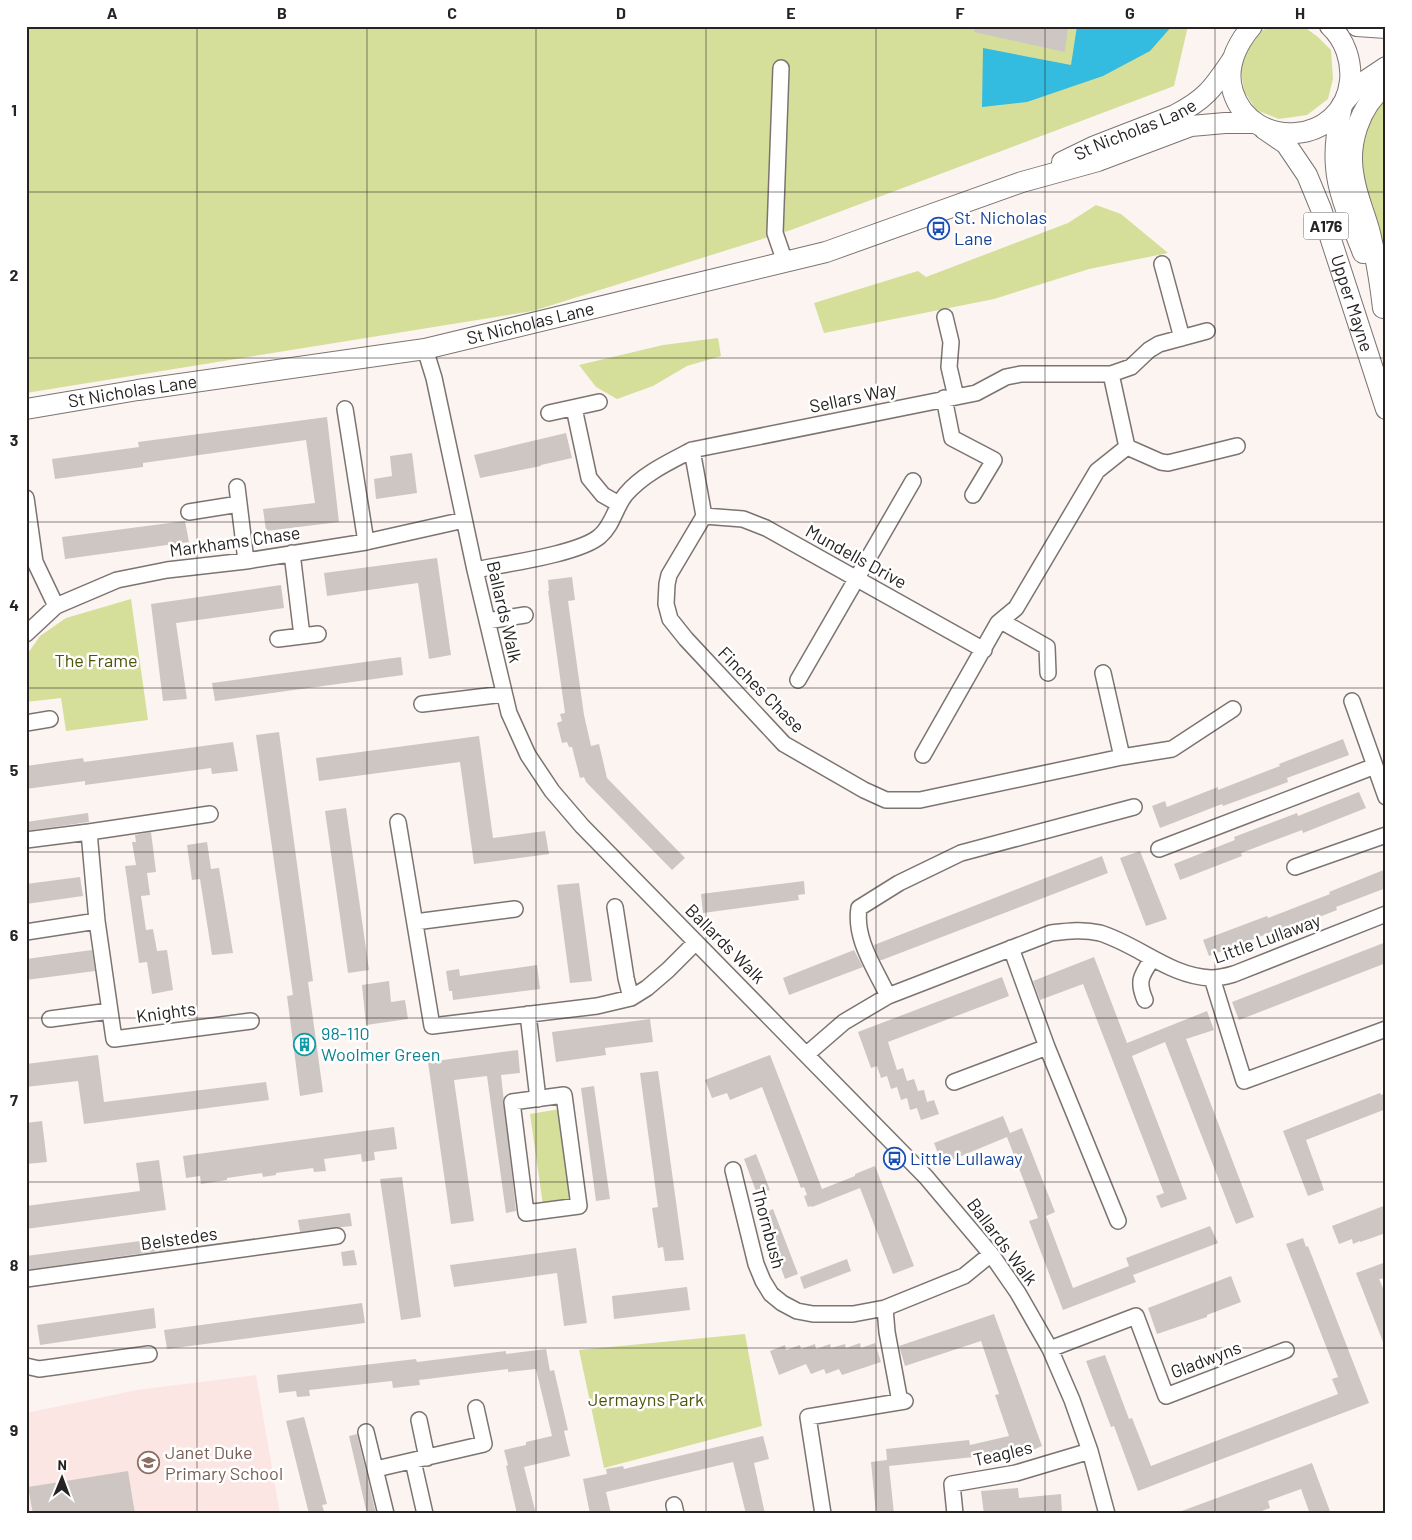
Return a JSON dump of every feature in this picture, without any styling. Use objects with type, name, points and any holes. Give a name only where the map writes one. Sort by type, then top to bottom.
[{"type":"main road","name":"A176","points":[[1241,26],[1230,66],[1230,78],[1235,100],[1246,116],[1259,126]]},
{"type":"main road","name":"A176","points":[[1233,56],[1252,26]]},
{"type":"main road","name":"A176","points":[[1330,26],[1340,38],[1349,61],[1349,88],[1343,104]]},
{"type":"main road","points":[[1357,26],[1386,28]]},
{"type":"main road","name":"St Nicholas Lane","points":[[1022,182],[1085,150],[1189,108],[1211,90],[1233,56]]},
{"type":"main road","name":"St Nicholas Lane","points":[[26,409],[138,390],[424,348],[785,262],[826,252],[1022,182],[1098,161],[1191,126],[1225,123],[1259,126],[1285,133],[1309,131],[1331,119],[1359,85],[1386,68]]},
{"type":"main road","points":[[1385,311],[1375,255],[1357,191],[1352,163],[1352,150],[1359,123],[1372,99],[1386,85]]},
{"type":"main road","name":"Upper Mayne","points":[[1343,104],[1336,147],[1336,169],[1349,214],[1385,311]]},
{"type":"main road","name":"Upper Mayne","points":[[1259,126],[1286,144],[1307,175],[1386,409]]},
{"type":"street","points":[[780,68],[775,233],[785,262]]},
{"type":"street","points":[[1162,264],[1182,338]]},
{"type":"street","points":[[945,318],[951,342],[949,367],[952,438],[994,460],[974,495]]},
{"type":"street","name":"Sellars Way","points":[[475,570],[558,553],[585,545],[599,538],[606,530],[625,495],[660,467],[692,450],[976,393],[1006,377],[1021,374],[1111,374],[1131,366],[1159,344],[1207,331]]},
{"type":"street","name":"Ballards Walk","points":[[424,348],[434,378],[504,694],[515,727],[528,755],[552,791],[582,826],[926,1177],[991,1254],[1018,1293],[1050,1349],[1072,1400],[1090,1451],[1107,1514]]},
{"type":"street","points":[[1111,374],[1127,447]]},
{"type":"street","points":[[549,413],[599,402]]},
{"type":"street","points":[[345,408],[366,542]]},
{"type":"street","points":[[574,408],[589,478],[603,495],[619,504]]},
{"type":"street","points":[[1127,447],[1161,462],[1168,462],[1237,446]]},
{"type":"street","points":[[923,755],[998,623],[1016,608],[1097,471],[1127,447]]},
{"type":"street","points":[[692,450],[704,516]]},
{"type":"street","points":[[798,680],[913,481]]},
{"type":"street","points":[[237,487],[246,561]]},
{"type":"street","points":[[26,498],[35,562],[56,606]]},
{"type":"street","points":[[189,512],[239,504]]},
{"type":"street","name":"Mundells Drive","points":[[704,516],[743,519],[766,528],[984,650]]},
{"type":"street","name":"Finches Chase","points":[[704,516],[669,575],[666,584],[666,604],[670,619],[686,639],[784,744],[864,790],[886,800],[920,800],[1122,757],[1172,749],[1233,709]]},
{"type":"street","name":"Markhams Chase","points":[[26,634],[56,606],[117,580],[167,570],[246,561],[366,542],[464,520]]},
{"type":"street","points":[[292,553],[302,636]]},
{"type":"street","points":[[487,621],[525,615]]},
{"type":"street","points":[[1001,621],[1047,647],[1048,674]]},
{"type":"street","points":[[278,639],[318,634]]},
{"type":"street","points":[[1103,672],[1122,757]]},
{"type":"street","points":[[422,704],[504,694]]},
{"type":"street","points":[[1352,701],[1386,797]]},
{"type":"street","points":[[26,723],[50,719]]},
{"type":"street","points":[[1159,849],[1375,766]]},
{"type":"street","points":[[888,996],[860,936],[857,919],[859,908],[899,883],[961,853],[1134,807]]},
{"type":"street","points":[[26,840],[210,814]]},
{"type":"street","points":[[398,822],[432,1026],[597,1006],[631,998],[661,976],[696,942]]},
{"type":"street","name":"Knights","points":[[89,832],[97,921],[114,1039],[250,1021]]},
{"type":"street","points":[[1295,868],[1386,835]]},
{"type":"street","points":[[615,907],[631,998]]},
{"type":"street","points":[[415,922],[515,908]]},
{"type":"street","name":"Little Lullaway","points":[[807,1054],[844,1022],[888,996],[1051,933],[1077,930],[1100,934],[1123,943],[1175,970],[1194,976],[1212,978],[1234,974],[1386,914]]},
{"type":"street","points":[[26,932],[97,921]]},
{"type":"street","points":[[1011,948],[1047,1047],[1118,1221]]},
{"type":"street","points":[[1145,1000],[1140,980],[1152,959]]},
{"type":"street","points":[[1212,978],[1244,1081],[1386,1029]]},
{"type":"street","name":"Knights","points":[[50,1019],[110,1011]]},
{"type":"street","points":[[528,1014],[538,1099]]},
{"type":"street","points":[[954,1082],[1047,1047]]},
{"type":"street","points":[[564,1095],[579,1206],[526,1213],[512,1102],[538,1099],[564,1095]]},
{"type":"street","name":"Thornbush","points":[[733,1170],[756,1264],[762,1281],[771,1294],[782,1303],[797,1311],[813,1314],[853,1314],[886,1308],[964,1276],[991,1254]]},
{"type":"street","name":"Belstedes","points":[[26,1279],[337,1236]]},
{"type":"street","points":[[823,1514],[808,1417],[902,1401],[887,1332],[886,1308]]},
{"type":"street","name":"Gladwyns","points":[[1050,1349],[1136,1316],[1166,1396],[1286,1350]]},
{"type":"street","points":[[26,1366],[39,1369],[149,1354]]},
{"type":"street","points":[[376,1468],[484,1444],[476,1408]]},
{"type":"street","points":[[419,1420],[425,1514]]},
{"type":"street","points":[[366,1432],[386,1514]]},
{"type":"street","name":"Teagles","points":[[955,1514],[952,1484],[1016,1473],[1090,1451]]},
{"type":"shaded area","name":"Janet Duke Primary School","points":[[256,1375],[280,1514],[26,1514],[26,1413],[137,1390]]},
{"type":"green space","points":[[26,26],[1188,26],[1174,86],[791,230],[533,311],[26,393]]},
{"type":"green space","points":[[1274,26],[1303,26],[1331,50],[1333,79],[1328,99],[1307,115],[1279,119],[1256,110],[1244,91],[1240,64],[1249,44],[1263,30]]},
{"type":"green space","points":[[1386,97],[1386,263],[1364,192],[1359,156],[1362,138],[1368,122]]},
{"type":"green space","points":[[1096,205],[1121,214],[1168,253],[1089,269],[994,299],[824,333],[814,303],[918,271],[926,277],[1068,223]]},
{"type":"green space","points":[[718,338],[721,356],[687,366],[653,386],[617,399],[596,387],[579,365],[663,345]]},
{"type":"green space","name":"The Frame","points":[[131,599],[148,720],[66,731],[61,698],[26,702],[26,656],[40,636],[66,618]]},
{"type":"green space","points":[[560,1109],[573,1201],[543,1205],[530,1114]]},
{"type":"green space","name":"Jermayns Park","points":[[745,1334],[762,1426],[604,1468],[579,1350]]},
{"type":"water","points":[[1077,26],[1172,26],[1150,51],[1103,76],[1027,102],[982,107],[983,48],[1071,65]]},
{"type":"building","points":[[975,26],[1068,26],[1065,52],[974,32]]},
{"type":"building","points":[[327,417],[339,522],[266,531],[263,509],[315,503],[306,440],[143,463],[143,467],[55,479],[52,459],[139,447],[138,442]]},
{"type":"building","points":[[566,433],[572,458],[480,478],[474,455]]},
{"type":"building","points":[[412,453],[417,493],[376,499],[374,479],[392,476],[390,456]]},
{"type":"building","points":[[185,521],[189,542],[65,559],[62,537]]},
{"type":"building","points":[[437,558],[451,655],[429,659],[418,583],[327,596],[324,573]]},
{"type":"building","points":[[572,577],[575,600],[568,601],[584,715],[591,746],[599,744],[607,778],[685,858],[672,870],[586,782],[584,777],[580,778],[572,747],[569,747],[567,742],[562,743],[557,723],[562,721],[560,714],[565,713],[548,580]]},
{"type":"building","points":[[281,585],[284,608],[176,623],[187,699],[163,701],[151,604]]},
{"type":"building","points":[[401,657],[403,675],[215,701],[212,683]]},
{"type":"building","points":[[279,732],[313,981],[308,982],[323,1092],[300,1096],[287,996],[293,995],[256,735]]},
{"type":"building","points":[[479,736],[493,838],[545,831],[549,854],[474,864],[460,762],[319,781],[316,758]]},
{"type":"building","points":[[1343,739],[1349,755],[1287,778],[1288,782],[1223,806],[1222,804],[1160,828],[1152,806],[1165,801],[1167,807],[1218,787],[1218,790]]},
{"type":"building","points":[[233,742],[238,771],[212,774],[211,768],[85,785],[85,781],[26,789],[26,766],[83,758],[84,762]]},
{"type":"building","points":[[1359,792],[1366,808],[1303,833],[1302,830],[1241,853],[1242,856],[1180,880],[1174,864],[1235,840],[1234,837],[1297,813],[1298,816]]},
{"type":"building","points":[[346,808],[369,970],[348,973],[325,811]]},
{"type":"building","points":[[88,813],[89,822],[26,831],[26,822]]},
{"type":"building","points":[[151,832],[156,872],[147,873],[150,895],[141,896],[146,930],[153,929],[157,951],[167,950],[173,990],[152,994],[147,962],[139,963],[125,866],[136,865],[132,842],[136,842],[135,835]]},
{"type":"building","points":[[207,842],[211,869],[219,868],[233,953],[212,955],[200,879],[192,880],[187,845]]},
{"type":"building","points":[[1140,851],[1167,919],[1146,926],[1120,858]]},
{"type":"building","points":[[1102,856],[1108,873],[882,960],[880,960],[875,949],[874,945]]},
{"type":"building","points":[[1386,869],[1386,888],[1336,907],[1337,910],[1273,935],[1272,932],[1209,956],[1203,940],[1330,894],[1329,892]]},
{"type":"building","points":[[80,877],[83,896],[26,904],[26,884]]},
{"type":"building","points":[[804,881],[805,894],[798,895],[799,900],[703,913],[701,894]]},
{"type":"building","points":[[579,883],[592,981],[570,983],[557,885]]},
{"type":"building","points":[[1386,942],[1386,963],[1239,1020],[1232,1002]]},
{"type":"building","points":[[92,950],[95,971],[26,980],[26,959]]},
{"type":"building","points":[[854,950],[863,967],[789,995],[783,978]]},
{"type":"building","points":[[1094,957],[1127,1043],[1207,1011],[1214,1030],[1186,1039],[1254,1217],[1236,1224],[1165,1042],[1132,1056],[1187,1199],[1161,1208],[1156,1196],[1164,1193],[1083,984],[1040,1000],[1033,981]]},
{"type":"building","points":[[537,965],[540,989],[453,1000],[452,991],[449,991],[446,971],[459,969],[460,976]]},
{"type":"building","points":[[1002,977],[1009,996],[888,1042],[897,1070],[903,1068],[907,1081],[914,1079],[918,1091],[924,1090],[927,1102],[934,1100],[939,1114],[921,1120],[917,1108],[910,1110],[907,1098],[901,1100],[897,1087],[891,1089],[887,1076],[881,1078],[877,1066],[871,1068],[858,1032]]},
{"type":"building","points":[[389,981],[391,1002],[405,1000],[408,1019],[366,1025],[362,985]]},
{"type":"building","points":[[650,1019],[653,1042],[605,1048],[606,1055],[556,1062],[552,1032]]},
{"type":"building","points":[[518,1050],[520,1073],[501,1075],[516,1211],[506,1213],[487,1076],[454,1080],[474,1221],[451,1224],[428,1062]]},
{"type":"building","points":[[98,1055],[104,1102],[266,1082],[269,1100],[84,1124],[78,1081],[26,1087],[26,1064]]},
{"type":"building","points":[[770,1055],[822,1189],[875,1166],[914,1266],[893,1274],[860,1188],[808,1207],[804,1196],[807,1195],[804,1187],[801,1188],[762,1087],[730,1100],[727,1093],[712,1098],[705,1080]]},
{"type":"building","points":[[658,1071],[684,1260],[665,1261],[663,1247],[658,1248],[652,1208],[658,1207],[640,1073]]},
{"type":"building","points":[[594,1086],[610,1199],[596,1201],[581,1088]]},
{"type":"building","points":[[1380,1093],[1381,1095],[1386,1093],[1386,1109],[1306,1140],[1324,1190],[1308,1196],[1283,1131]]},
{"type":"building","points":[[1003,1116],[1010,1133],[1022,1128],[1055,1212],[1046,1216],[1073,1288],[1129,1266],[1126,1258],[1210,1226],[1218,1243],[1133,1275],[1136,1282],[1063,1310],[1029,1221],[1038,1218],[1007,1137],[942,1164],[934,1143]]},
{"type":"building","points":[[42,1121],[47,1162],[26,1164],[26,1123]]},
{"type":"building","points":[[394,1127],[397,1149],[374,1152],[375,1160],[362,1162],[361,1154],[324,1159],[326,1171],[314,1172],[313,1168],[276,1173],[276,1175],[263,1177],[262,1173],[201,1184],[200,1176],[186,1178],[183,1156]]},
{"type":"building","points":[[756,1154],[770,1190],[757,1194],[744,1159]]},
{"type":"building","points":[[159,1160],[166,1210],[26,1229],[26,1206],[140,1191],[136,1163]]},
{"type":"building","points":[[402,1177],[421,1317],[401,1320],[380,1179]]},
{"type":"building","points":[[1386,1205],[1386,1233],[1353,1244],[1352,1239],[1339,1244],[1332,1226]]},
{"type":"building","points":[[773,1209],[798,1274],[785,1279],[761,1214]]},
{"type":"building","points":[[350,1213],[352,1226],[300,1232],[298,1220]]},
{"type":"building","points":[[171,1237],[172,1249],[26,1270],[26,1256]]},
{"type":"building","points":[[1303,1238],[1306,1247],[1308,1246],[1369,1403],[1138,1491],[1114,1426],[1111,1427],[1086,1361],[1105,1355],[1129,1419],[1132,1418],[1151,1466],[1338,1394],[1332,1379],[1338,1377],[1286,1244]]},
{"type":"building","points":[[576,1248],[587,1323],[564,1326],[557,1273],[454,1287],[450,1265]]},
{"type":"building","points":[[354,1250],[357,1265],[343,1266],[341,1252]]},
{"type":"building","points":[[847,1259],[851,1271],[804,1289],[800,1277]]},
{"type":"building","points":[[1386,1262],[1386,1278],[1379,1279],[1386,1295],[1385,1347],[1356,1273]]},
{"type":"building","points":[[1231,1276],[1241,1302],[1207,1315],[1207,1317],[1157,1334],[1148,1308]]},
{"type":"building","points":[[687,1287],[690,1310],[614,1319],[612,1296]]},
{"type":"building","points":[[362,1303],[365,1323],[167,1349],[164,1330]]},
{"type":"building","points":[[154,1308],[156,1328],[40,1345],[37,1325]]},
{"type":"building","points":[[994,1314],[1042,1446],[1023,1454],[992,1461],[984,1461],[983,1456],[889,1466],[894,1514],[876,1514],[871,1462],[887,1460],[886,1449],[969,1440],[970,1445],[1009,1436],[995,1395],[999,1394],[981,1341],[905,1366],[899,1346]]},
{"type":"building","points":[[860,1343],[861,1348],[875,1343],[881,1362],[842,1375],[839,1369],[826,1374],[824,1369],[811,1374],[806,1364],[779,1375],[770,1351],[785,1345],[786,1350],[800,1345],[801,1349],[815,1344],[816,1349],[830,1344],[831,1348],[845,1344],[846,1348]]},
{"type":"building","points":[[546,1349],[550,1371],[554,1370],[568,1430],[564,1431],[570,1456],[524,1467],[536,1514],[517,1514],[504,1450],[526,1445],[526,1442],[552,1436],[536,1369],[508,1372],[508,1369],[419,1380],[420,1385],[393,1388],[392,1381],[309,1390],[310,1396],[297,1397],[296,1391],[279,1393],[277,1375],[416,1359],[417,1362],[506,1351],[506,1354]]},
{"type":"building","points":[[304,1417],[327,1504],[322,1505],[325,1514],[309,1514],[286,1421]]},
{"type":"building","points":[[357,1434],[376,1514],[367,1514],[349,1436]]},
{"type":"building","points":[[763,1436],[769,1459],[754,1463],[765,1514],[746,1514],[733,1462],[606,1492],[611,1514],[590,1514],[583,1479],[607,1474],[606,1469],[623,1466],[624,1469]]},
{"type":"building","points":[[1312,1463],[1331,1514],[1310,1514],[1301,1489],[1268,1501],[1270,1508],[1254,1514],[1179,1514],[1179,1512]]},
{"type":"building","points":[[128,1471],[135,1514],[116,1514],[115,1511],[96,1514],[33,1514],[28,1487]]},
{"type":"building","points":[[1018,1488],[1019,1498],[1061,1494],[1062,1514],[984,1514],[981,1491]]},
{"type":"place","name":"St. Nicholas Lane","points":[[938,228]]},
{"type":"place","name":"98-110 Woolmer Green","points":[[305,1044]]},
{"type":"place","name":"Little Lullaway","points":[[894,1159]]},
{"type":"place","name":"Janet Duke Primary School","points":[[149,1463]]}]
